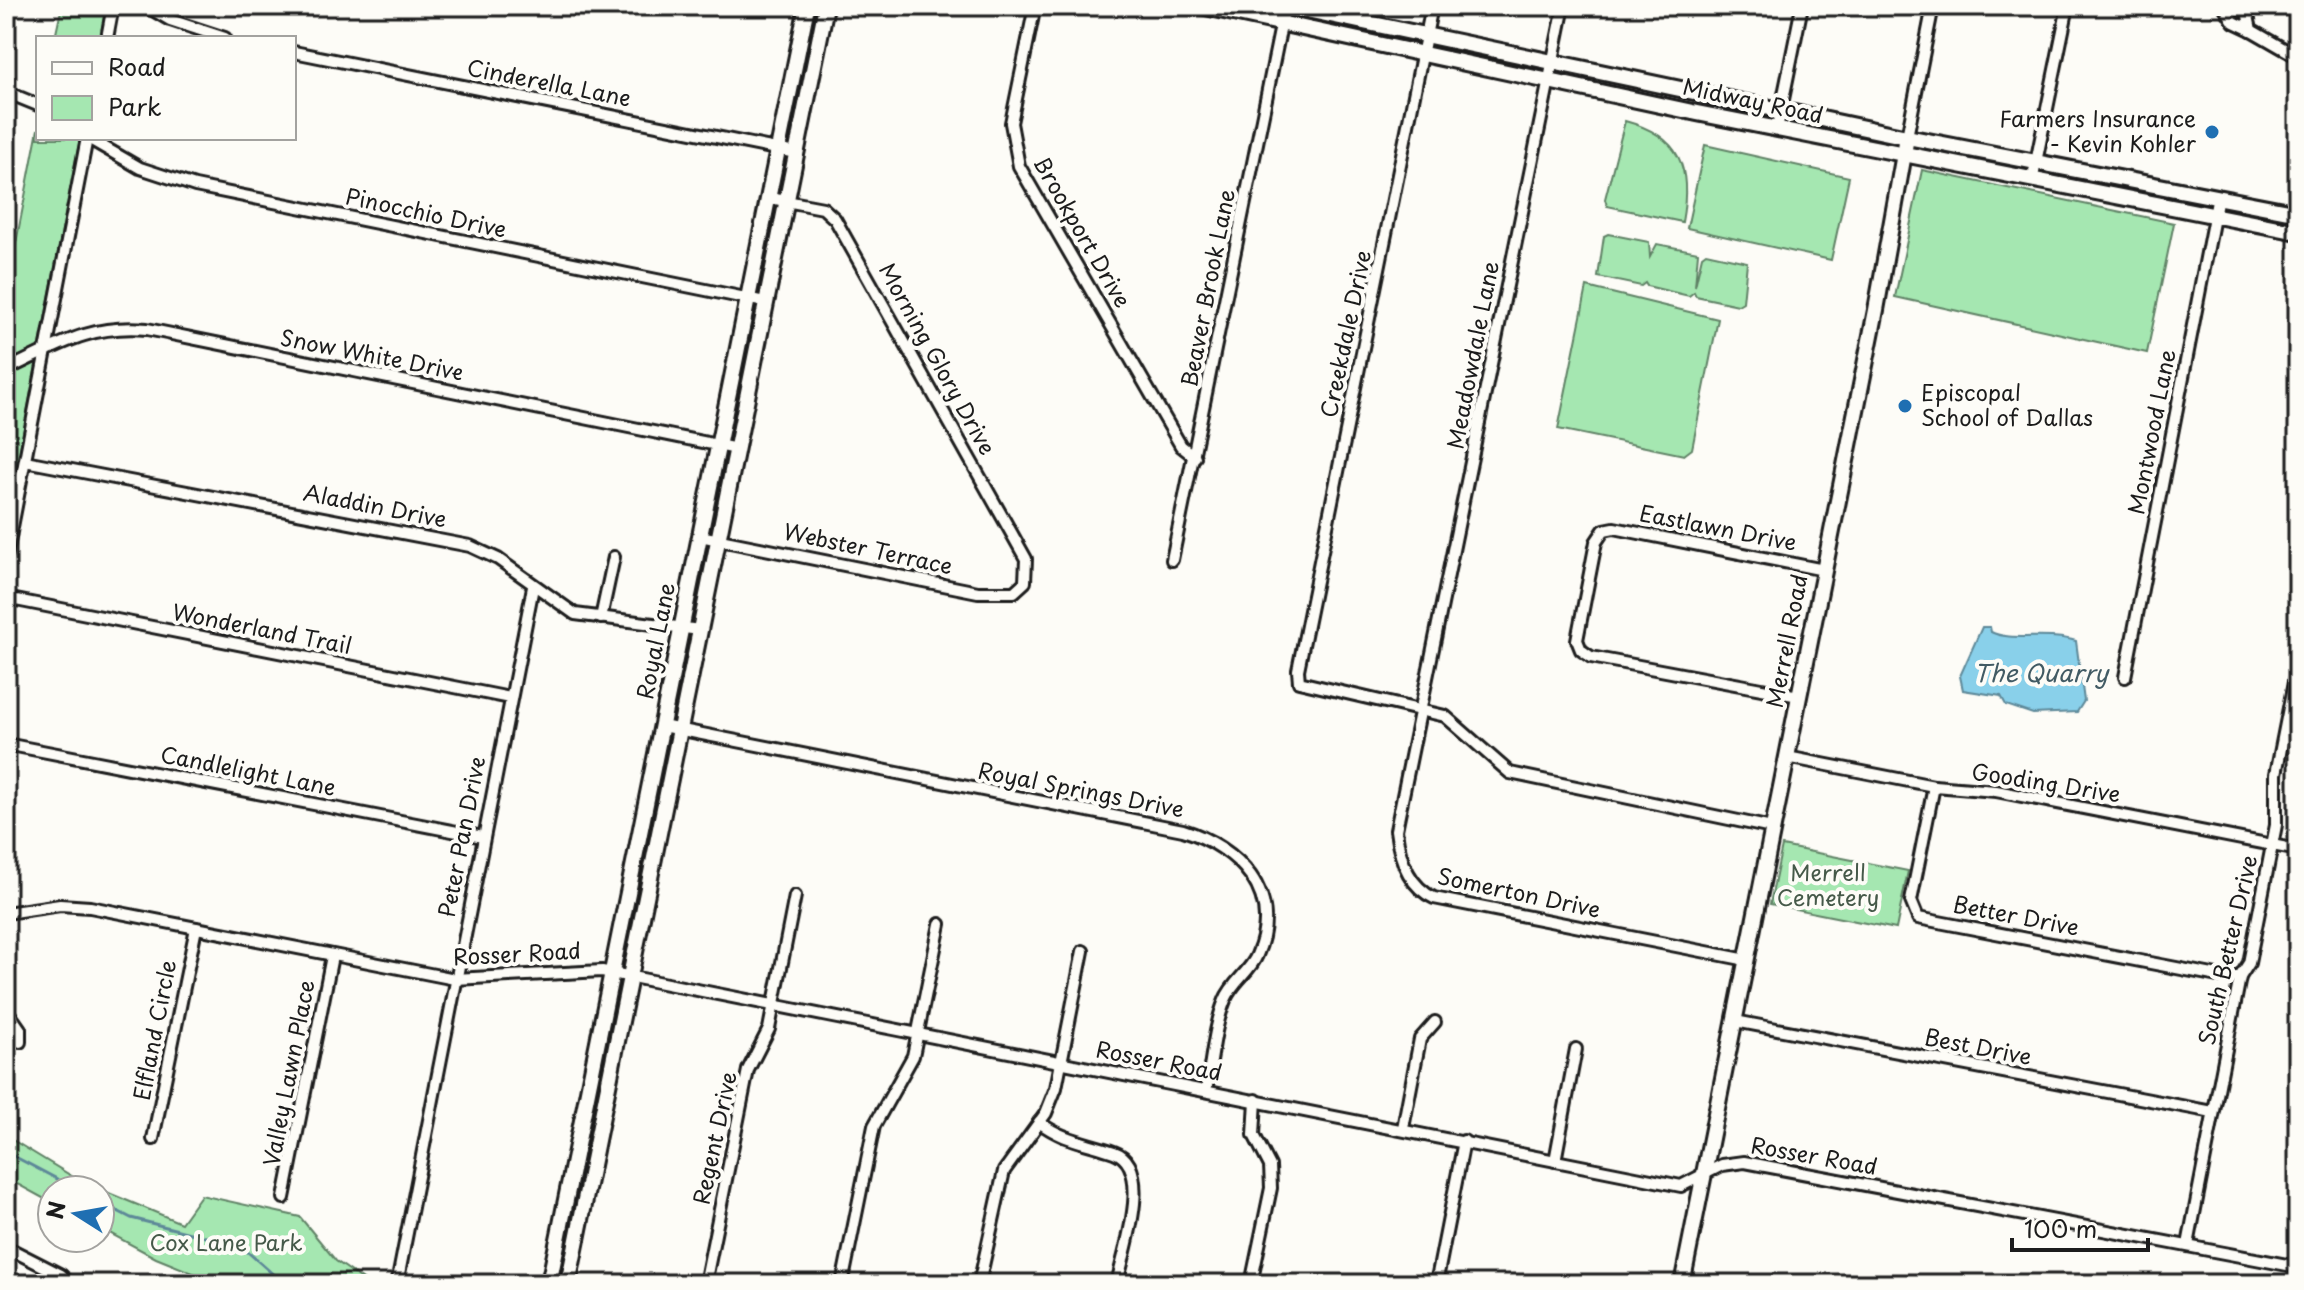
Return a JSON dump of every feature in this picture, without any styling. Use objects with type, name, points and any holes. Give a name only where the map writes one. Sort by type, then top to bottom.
[{"type":"main road","name":"Royal Lane","points":[[549,1284],[807,6]]},
{"type":"main road","name":"Royal Lane","points":[[568,1284],[826,6]]},
{"type":"main road","name":"Midway Road","points":[[1201,6],[1777,129],[2033,177],[2298,232]]},
{"type":"main road","name":"Midway Road","points":[[1286,6],[1907,137],[2298,213]]},
{"type":"main road","points":[[796,56],[814,59]]},
{"type":"main road","name":"Merrell Road","points":[[1682,1284],[1907,137]]},
{"type":"main road","points":[[2144,199],[2148,182]]},
{"type":"street","points":[[107,36],[113,6]]},
{"type":"street","points":[[146,6],[170,20],[219,36]]},
{"type":"street","name":"Brookport Drive","points":[[1035,6],[1011,123],[1019,166],[1181,446],[1195,457]]},
{"type":"street","name":"Beaver Brook Lane","points":[[1172,560],[1286,6]]},
{"type":"street","name":"Creekdale Drive","points":[[1422,711],[1310,687],[1299,682],[1298,670],[1432,6]]},
{"type":"street","name":"Meadowdale Lane","points":[[1422,711],[1564,6]]},
{"type":"street","points":[[1777,129],[1802,6]]},
{"type":"street","name":"Merrell Road","points":[[1907,137],[1933,6]]},
{"type":"street","points":[[2033,177],[2068,6]]},
{"type":"street","points":[[2224,6],[2234,22],[2298,57]]},
{"type":"street","points":[[2246,6],[2251,30]]},
{"type":"street","name":"Cinderella Lane","points":[[296,52],[796,153]]},
{"type":"street","points":[[6,92],[36,104]]},
{"type":"street","points":[[6,558],[88,140]]},
{"type":"street","name":"Pinocchio Drive","points":[[91,140],[140,168],[195,186],[765,302]]},
{"type":"street","name":"Montwood Lane","points":[[2125,677],[2218,196]]},
{"type":"street","name":"Morning Glory Drive","points":[[770,198],[823,208],[835,219],[1026,559],[1025,582]]},
{"type":"street","name":"Snow White Drive","points":[[6,370],[47,348],[98,329],[147,329],[737,449]]},
{"type":"street","name":"Aladdin Drive","points":[[25,461],[462,544],[498,559],[533,587],[575,614],[700,630]]},
{"type":"street","name":"Eastlawn Drive","points":[[1799,696],[1591,657],[1581,650],[1577,640],[1596,542],[1604,530],[1614,528],[1824,570]]},
{"type":"street","name":"Webster Terrace","points":[[700,536],[978,592],[1014,592],[1025,582]]},
{"type":"street","points":[[601,618],[614,557]]},
{"type":"street","name":"Peter Pan Drive","points":[[397,1284],[533,587]]},
{"type":"street","name":"Wonderland Trail","points":[[6,598],[510,698]]},
{"type":"street","name":"South Better Drive","points":[[2188,1245],[2240,977],[2249,963],[2272,845],[2276,774],[2298,662]]},
{"type":"street","points":[[1422,711],[1445,716],[1458,724],[1510,773],[1772,828]]},
{"type":"street","name":"Somerton Drive","points":[[1422,711],[1396,830],[1399,855],[1424,893],[1747,960]]},
{"type":"street","name":"Royal Springs Drive","points":[[662,726],[1183,830],[1220,844],[1246,868],[1257,887],[1265,914],[1258,954],[1231,987],[1222,1007],[1206,1090]]},
{"type":"street","name":"Candlelight Lane","points":[[6,744],[483,837]]},
{"type":"street","name":"Gooding Drive","points":[[1787,757],[1934,786],[1996,791],[2298,850]]},
{"type":"street","name":"Better Drive","points":[[1934,786],[1911,901],[1912,911],[1918,918],[2223,977],[2240,977]]},
{"type":"street","name":"Regent Drive","points":[[705,1284],[748,1070],[764,1043],[795,896]]},
{"type":"street","name":"Rosser Road","points":[[6,913],[60,905],[196,928],[455,979],[592,971],[612,973],[1403,1128],[1681,1186],[1722,1165],[1744,1162],[2298,1267]]},
{"type":"street","points":[[842,1284],[874,1126],[908,1068],[940,924]]},
{"type":"street","name":"Elfland Circle","points":[[153,1139],[196,928]]},
{"type":"street","points":[[979,1284],[1004,1171],[1052,1101],[1083,951]]},
{"type":"street","name":"Valley Lawn Place","points":[[284,1198],[332,956]]},
{"type":"street","points":[[6,1009],[20,1029],[20,1042]]},
{"type":"street","name":"Best Drive","points":[[1735,1021],[2213,1112]]},
{"type":"street","points":[[1403,1128],[1420,1039],[1435,1022]]},
{"type":"street","points":[[1555,1161],[1576,1049]]},
{"type":"street","points":[[1251,1284],[1271,1188],[1270,1166],[1254,1135],[1256,1100]]},
{"type":"street","points":[[1039,1122],[1063,1139],[1121,1154],[1132,1168],[1136,1192],[1117,1284]]},
{"type":"street","points":[[1436,1284],[1464,1141]]},
{"type":"street","points":[[6,1247],[61,1275],[70,1284]]},
{"type":"green space","points":[[62,6],[106,6],[100,36],[55,36]]},
{"type":"green space","points":[[1625,121],[1659,136],[1678,157],[1685,186],[1682,222],[1607,206],[1605,199]]},
{"type":"green space","points":[[36,139],[80,140],[6,521],[6,295]]},
{"type":"green space","points":[[1705,145],[1849,177],[1831,260],[1687,228]]},
{"type":"green space","points":[[1922,170],[2174,223],[2147,353],[1895,297]]},
{"type":"green space","points":[[1608,234],[1649,242],[1650,257],[1657,244],[1698,252],[1695,286],[1702,256],[1706,253],[1747,262],[1743,302],[1738,305],[1696,296],[1694,292],[1689,296],[1645,283],[1641,286],[1598,277],[1604,236]]},
{"type":"green space","points":[[1587,287],[1718,319],[1692,449],[1684,455],[1558,429]]},
{"type":"green space","name":"Merrell Cemetery","points":[[1782,846],[1908,871],[1896,929],[1770,904]]},
{"type":"green space","name":"Cox Lane Park","points":[[6,1136],[68,1174],[36,1174],[36,1194],[6,1178]]},
{"type":"green space","name":"Cox Lane Park","points":[[201,1195],[300,1217],[336,1261],[369,1284],[220,1284],[156,1258],[116,1237],[116,1196],[181,1223]]},
{"type":"water","name":"The Quarry","points":[[1982,627],[1990,627],[1991,632],[1999,635],[2076,641],[2084,701],[2077,712],[2033,714],[2006,705],[2001,696],[1963,690],[1960,676]]},
{"type":"waterway","points":[[6,1152],[48,1174]]},
{"type":"waterway","points":[[116,1210],[131,1218],[241,1246],[284,1284]]},
{"type":"place","name":"Farmers Insurance - Kevin Kohler","points":[[2212,132]]},
{"type":"place","name":"Episcopal School of Dallas","points":[[1905,406]]}]
